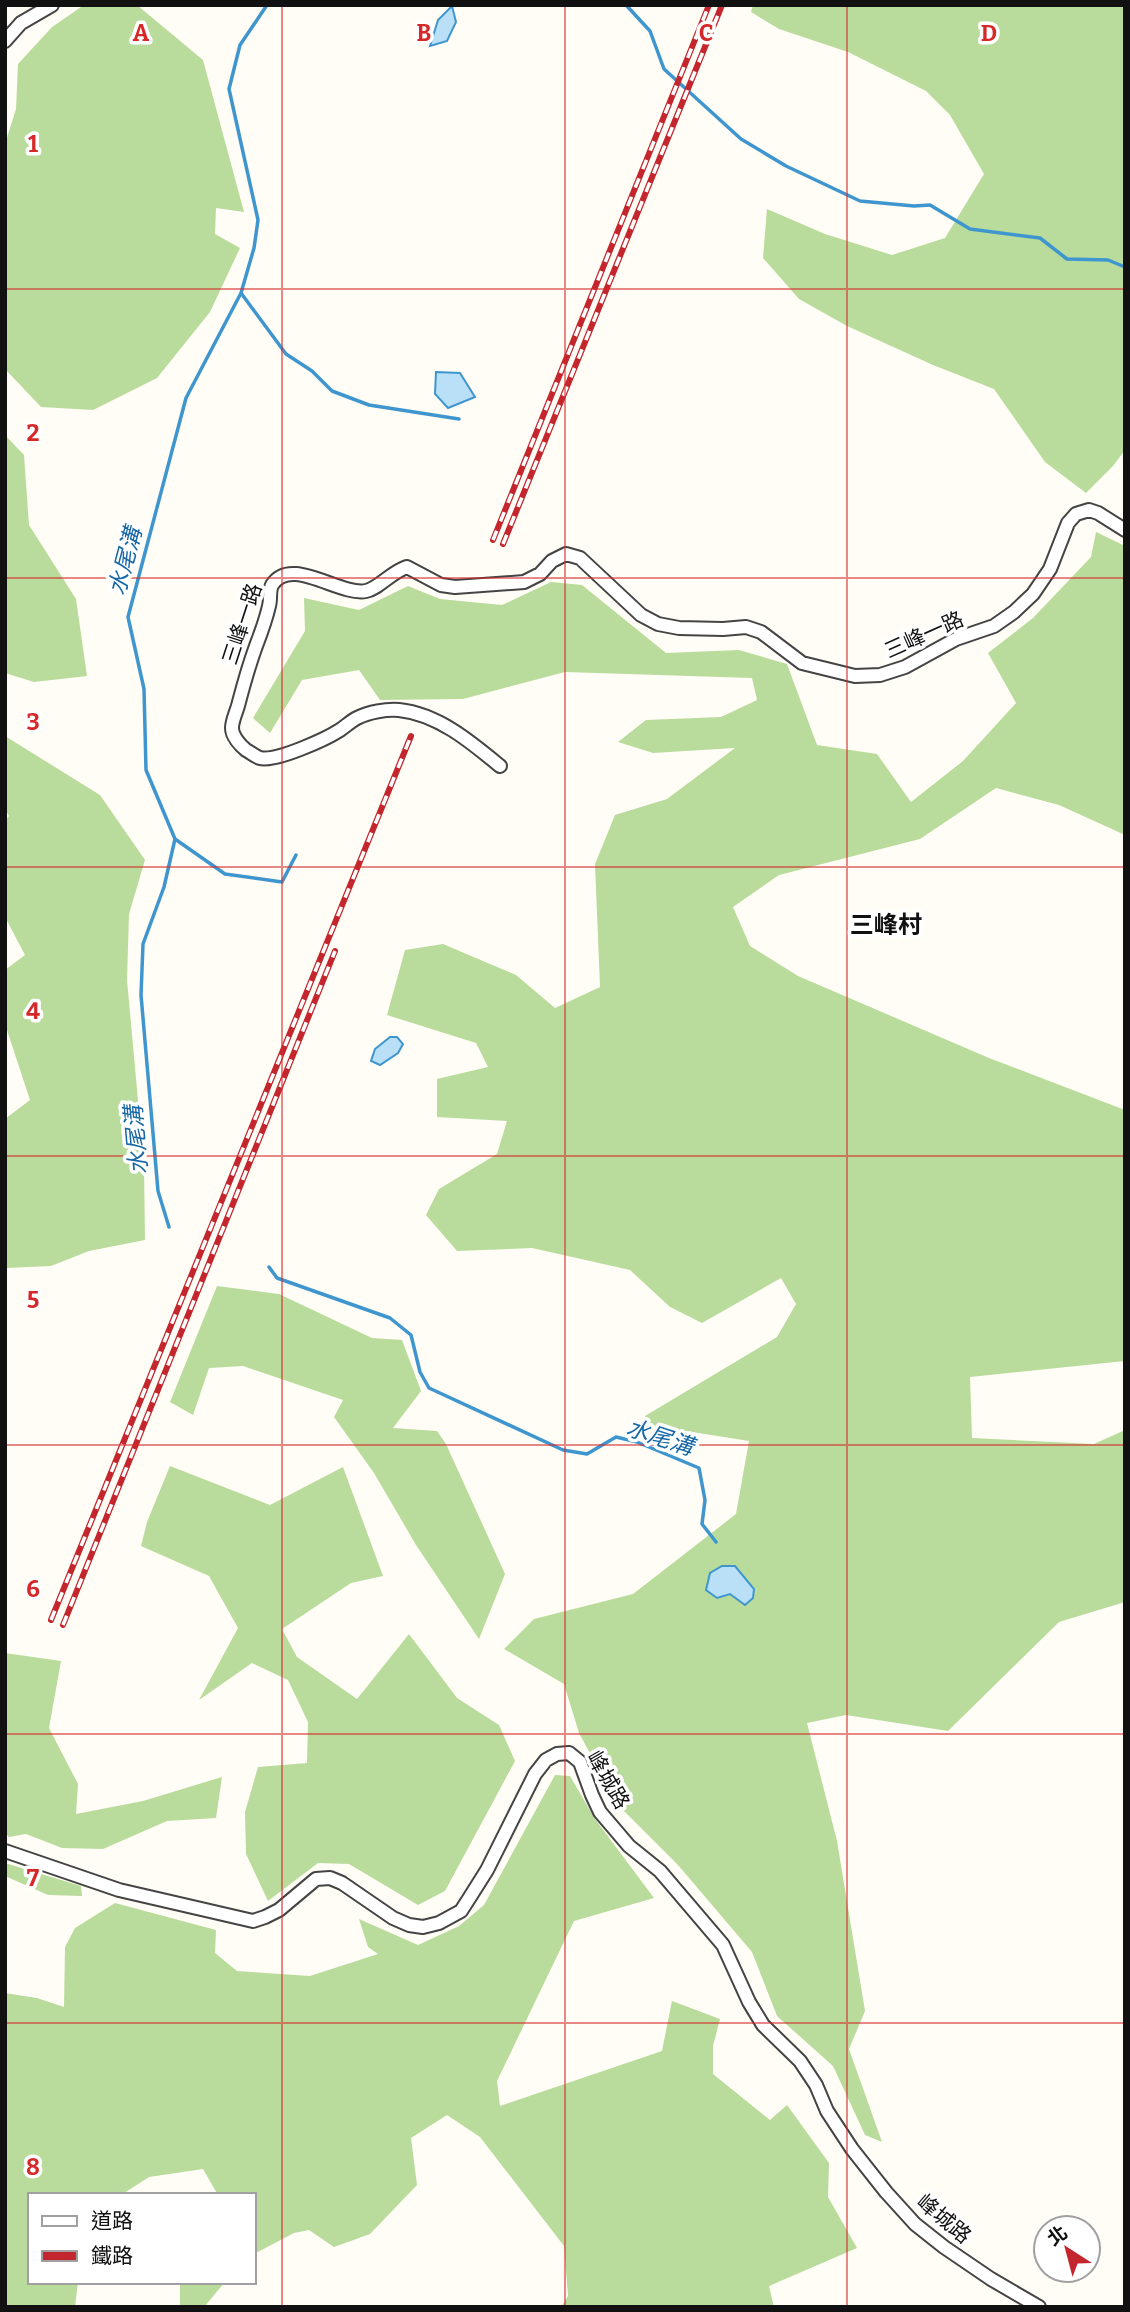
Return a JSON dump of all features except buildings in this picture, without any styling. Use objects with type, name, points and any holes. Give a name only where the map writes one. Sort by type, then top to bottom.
[{"type":"street","points":[[5,41],[22,23],[52,5]]},
{"type":"street","name":"三峰一路","points":[[500,766],[456,732],[414,713],[397,709],[357,718],[312,745],[275,757],[261,758],[246,750],[237,741],[232,730],[246,673],[270,603],[270,588],[279,577],[292,574],[307,575],[353,591],[369,591],[395,571],[407,567],[441,585],[455,587],[524,582],[540,574],[552,561],[566,554],[580,558],[641,615],[658,624],[679,628],[746,627],[761,632],[803,663],[855,676],[880,675],[905,667],[956,639],[994,626],[1014,612],[1033,594],[1050,569],[1068,523],[1076,513],[1089,510],[1098,513],[1125,530]]},
{"type":"street","name":"峰城路","points":[[5,1851],[119,1890],[253,1921],[279,1910],[316,1880],[330,1878],[342,1883],[393,1918],[409,1925],[423,1927],[439,1923],[461,1911],[487,1870],[546,1759],[569,1753],[580,1762],[600,1812],[629,1846],[660,1871],[723,1945],[749,2002],[763,2025],[800,2061],[816,2085],[827,2111],[852,2149],[886,2192],[915,2224],[944,2247],[990,2279],[1039,2307]]},
{"type":"green space","points":[[84,5],[137,5],[203,60],[244,212],[216,208],[215,234],[240,248],[210,312],[157,378],[93,410],[41,407],[5,369],[5,144],[16,109],[18,64],[52,27]]},
{"type":"green space","points":[[753,5],[1125,5],[1125,450],[1086,493],[1045,462],[994,389],[847,326],[799,299],[763,258],[767,209],[825,234],[892,255],[945,238],[984,174],[950,115],[926,91],[848,52],[779,29],[751,12]]},
{"type":"green space","points":[[5,435],[24,455],[29,525],[76,599],[87,676],[34,682],[5,673]]},
{"type":"green space","points":[[1096,532],[1125,546],[1125,835],[1059,805],[996,788],[920,839],[779,875],[733,907],[750,946],[798,976],[989,1058],[1125,1110],[1125,1361],[970,1377],[972,1438],[1094,1444],[1125,1430],[1125,1602],[1059,1622],[948,1731],[846,1715],[807,1723],[837,1841],[865,2011],[849,2049],[882,2142],[865,2135],[833,2066],[777,2016],[752,1952],[678,1865],[618,1805],[579,1733],[564,1684],[504,1649],[534,1619],[633,1594],[736,1514],[749,1441],[648,1425],[645,1416],[777,1337],[796,1304],[781,1278],[702,1323],[670,1307],[630,1270],[532,1248],[457,1251],[426,1215],[439,1189],[497,1154],[507,1121],[437,1117],[437,1079],[488,1067],[476,1043],[387,1015],[405,950],[443,944],[516,975],[555,1008],[600,987],[595,864],[615,815],[667,799],[735,748],[653,753],[618,742],[646,720],[721,717],[757,700],[752,678],[565,672],[463,699],[380,700],[359,670],[302,680],[270,733],[253,718],[305,631],[304,598],[359,610],[408,586],[440,599],[502,605],[551,582],[582,585],[666,653],[739,650],[787,664],[817,745],[877,754],[911,802],[963,761],[1016,703],[988,653],[1033,618],[1091,557]]},
{"type":"green space","points":[[5,736],[100,795],[145,860],[129,914],[127,980],[144,1166],[145,1240],[89,1251],[51,1266],[5,1268],[5,1119],[30,1100],[5,1024],[5,970],[25,955],[5,917],[5,821],[9,816],[5,809]]},
{"type":"green space","points":[[217,1286],[279,1294],[372,1338],[402,1340],[421,1391],[393,1428],[437,1431],[446,1444],[505,1574],[479,1639],[416,1545],[374,1473],[334,1417],[343,1400],[243,1366],[209,1368],[193,1415],[170,1402]]},
{"type":"green space","points":[[170,1466],[270,1505],[343,1467],[383,1576],[351,1583],[282,1629],[297,1657],[357,1699],[409,1634],[457,1698],[499,1725],[515,1761],[445,1891],[418,1905],[349,1864],[318,1863],[268,1901],[246,1854],[245,1812],[258,1767],[307,1763],[308,1722],[288,1680],[252,1663],[199,1700],[238,1628],[209,1576],[141,1546],[147,1522]]},
{"type":"green space","points":[[5,1653],[61,1661],[49,1728],[78,1784],[76,1814],[143,1801],[222,1777],[216,1818],[167,1821],[103,1849],[62,1848],[26,1834],[9,1837],[5,1833]]},
{"type":"green space","points":[[555,1775],[570,1776],[595,1819],[654,1898],[574,1921],[497,2081],[500,2106],[662,2051],[672,2001],[720,2019],[713,2046],[713,2074],[770,2120],[787,2105],[829,2163],[828,2197],[857,2248],[769,2286],[774,2307],[561,2307],[568,2296],[564,2246],[480,2137],[447,2115],[411,2138],[417,2185],[370,2234],[334,2247],[309,2230],[294,2233],[256,2253],[256,2193],[217,2193],[203,2169],[149,2177],[124,2193],[28,2193],[28,2284],[78,2284],[75,2307],[5,2307],[5,1993],[37,1998],[64,2007],[65,1947],[75,1928],[115,1903],[216,1930],[215,1953],[237,1971],[310,1976],[378,1954],[368,1947],[359,1919],[418,1945],[459,1926],[484,1905]]},
{"type":"green space","points":[[5,1863],[81,1886],[82,1896],[48,1895],[5,1876]]},
{"type":"green space","points":[[180,2284],[223,2284],[204,2307],[180,2307]]},
{"type":"water","points":[[452,6],[456,22],[447,41],[430,46],[438,20]]},
{"type":"water","points":[[436,372],[460,373],[475,397],[448,408],[435,394]]},
{"type":"water","points":[[390,1037],[397,1037],[403,1044],[398,1053],[380,1065],[371,1061],[375,1049]]},
{"type":"water","points":[[722,1566],[735,1566],[754,1589],[753,1598],[745,1605],[730,1594],[717,1598],[706,1590],[710,1573]]},
{"type":"waterway","name":"水尾溝","points":[[169,1227],[158,1191],[141,995],[143,944],[164,887],[175,839],[146,770],[144,689],[128,617],[186,398],[241,293],[254,248],[258,220],[229,89],[240,45],[267,5]]},
{"type":"waterway","points":[[626,5],[650,31],[664,69],[741,139],[786,166],[860,201],[930,205],[970,229],[1040,238],[1067,259],[1108,260],[1125,267]]},
{"type":"waterway","points":[[241,293],[286,354],[312,371],[332,391],[369,405],[459,419]]},
{"type":"waterway","points":[[175,839],[225,874],[282,882],[296,855]]},
{"type":"waterway","name":"水尾溝","points":[[269,1267],[277,1278],[390,1318],[411,1335],[420,1372],[429,1388],[563,1450],[587,1454],[616,1437],[637,1442],[699,1468],[705,1500],[702,1524],[716,1542]]},
{"type":"railway","points":[[493,540],[709,5]]},
{"type":"railway","points":[[503,544],[722,5]]},
{"type":"railway","points":[[51,1620],[411,736]]},
{"type":"railway","points":[[63,1625],[335,951]]},
{"type":"district","name":"三峰村","points":[[886,925]]}]
